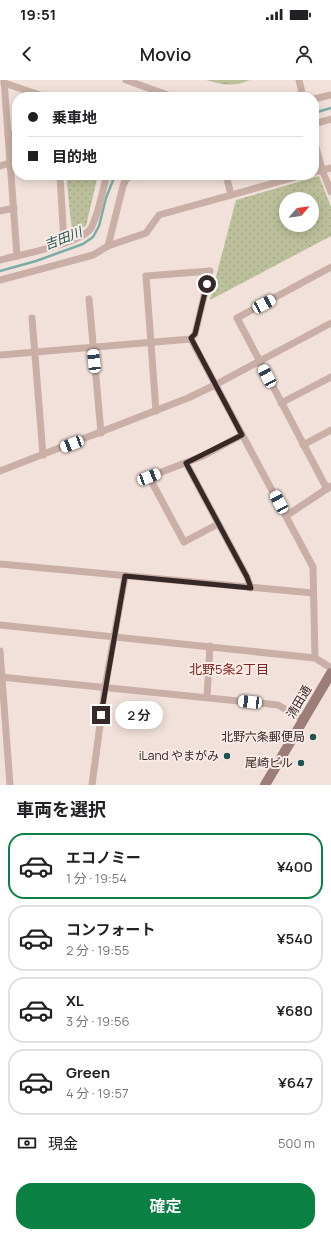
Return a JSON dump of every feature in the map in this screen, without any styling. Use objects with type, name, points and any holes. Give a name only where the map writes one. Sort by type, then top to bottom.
[{"type":"street","points":[[126,80],[159,92]]},
{"type":"street","points":[[300,80],[302,92]]},
{"type":"street","points":[[17,256],[8,134],[3,119],[4,81],[33,92]]},
{"type":"street","points":[[319,98],[331,95]]},
{"type":"street","points":[[319,123],[331,119]]},
{"type":"street","points":[[319,158],[331,192]]},
{"type":"street","points":[[0,166],[10,163]]},
{"type":"street","points":[[319,171],[331,168]]},
{"type":"street","points":[[60,180],[64,244]]},
{"type":"street","points":[[0,260],[64,244],[84,236],[92,227],[106,180]]},
{"type":"street","points":[[108,246],[126,180]]},
{"type":"street","points":[[227,180],[231,195]]},
{"type":"street","points":[[0,280],[92,255],[108,246],[146,233],[160,215],[285,180]]},
{"type":"street","points":[[0,211],[14,208]]},
{"type":"street","points":[[286,516],[329,487],[281,403],[237,318],[331,267]]},
{"type":"street","points":[[0,354],[35,352],[151,342],[191,338],[195,334],[210,271],[146,276],[151,342],[156,411]]},
{"type":"street","points":[[89,299],[92,347],[101,433]]},
{"type":"street","points":[[32,318],[43,455]]},
{"type":"street","points":[[0,471],[101,433],[216,385],[331,323]]},
{"type":"street","points":[[191,338],[313,567],[315,658]]},
{"type":"street","points":[[281,403],[331,376]]},
{"type":"street","points":[[304,445],[331,430]]},
{"type":"street","points":[[218,524],[184,542],[149,477],[186,463],[242,435]]},
{"type":"street","points":[[186,463],[247,577],[251,588]]},
{"type":"street","points":[[0,564],[313,593]]},
{"type":"street","points":[[92,785],[105,687],[125,576]]},
{"type":"street","points":[[0,625],[315,658],[331,668]]},
{"type":"street","points":[[207,697],[210,646]]},
{"type":"street","points":[[0,652],[10,785]]},
{"type":"street","name":"清田通","points":[[265,785],[331,674]]},
{"type":"street","points":[[1,677],[278,704],[304,720]]},
{"type":"green space","points":[[206,80],[250,80],[239,84],[228,84]]},
{"type":"green space","points":[[319,176],[331,207],[331,236],[210,300],[236,200],[305,180],[319,180]]},
{"type":"green space","points":[[67,180],[97,180],[86,226],[72,231]]},
{"type":"waterway","name":"吉田川","points":[[319,112],[331,108]]},
{"type":"waterway","name":"吉田川","points":[[0,271],[36,261],[83,244],[93,237],[99,226],[106,198],[113,180]]},
{"type":"place","name":"北野六条郵便局","points":[[313,737]]},
{"type":"place","name":"iLand やまがみ","points":[[227,756]]},
{"type":"place","name":"尾崎ビル","points":[[301,763]]},
{"type":"district","name":"北野5条2丁目","points":[[229,669]]},
{"type":"route","points":[[101,715],[125,576],[251,588],[247,577],[186,463],[203,456],[242,435],[191,338],[195,334],[207,284]]}]
